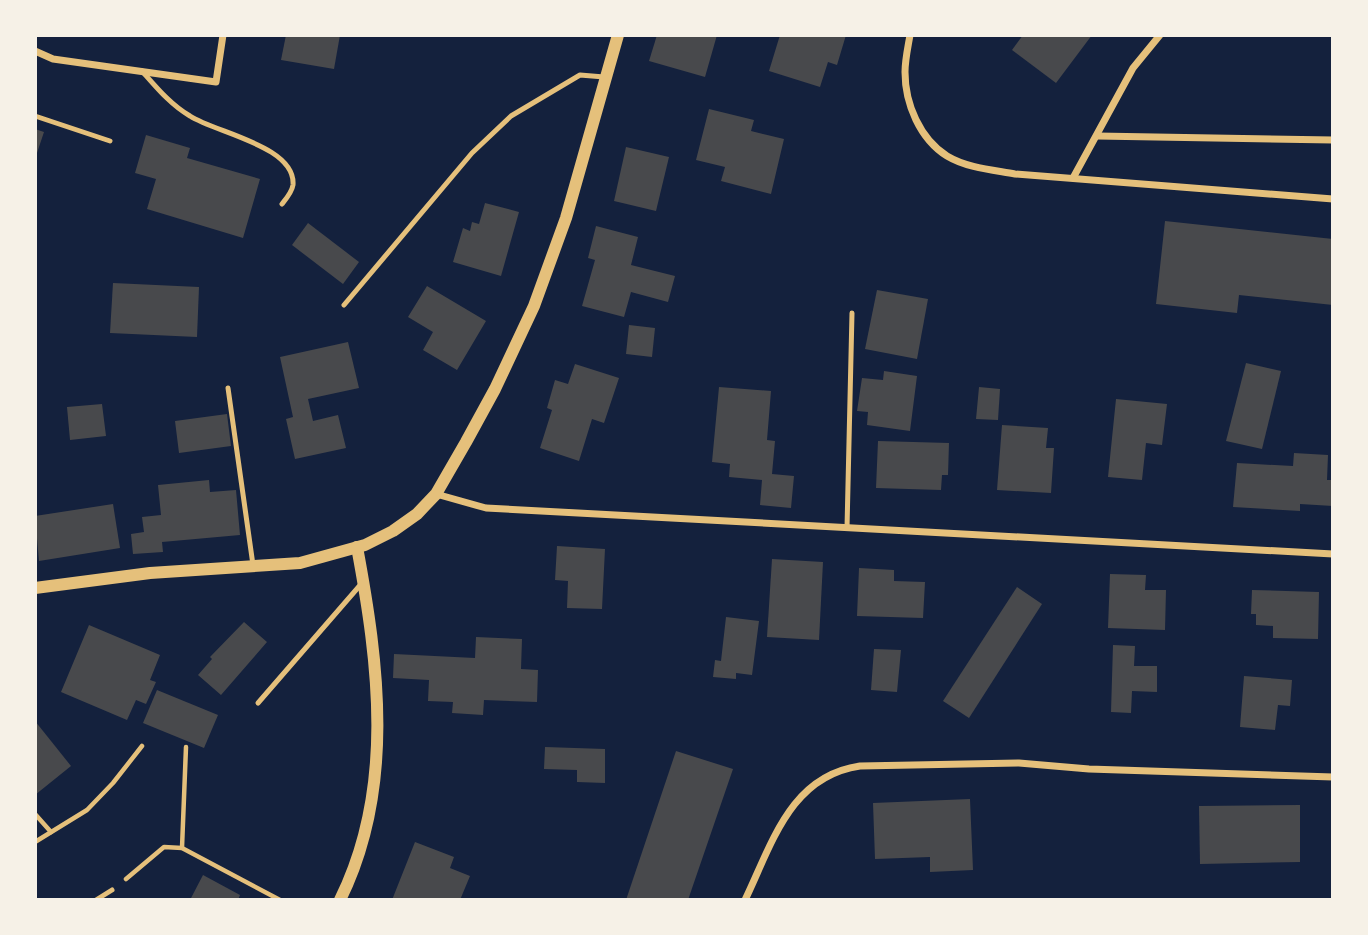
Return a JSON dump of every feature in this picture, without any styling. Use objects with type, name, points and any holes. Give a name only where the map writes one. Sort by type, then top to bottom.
[{"type":"street","points":[[35,51],[53,59],[216,82],[223,35]]},
{"type":"street","points":[[35,588],[150,573],[300,563],[358,547],[406,523],[436,494],[495,389],[534,306],[566,218],[618,35]]},
{"type":"street","points":[[910,35],[905,73],[910,105],[924,134],[947,156],[974,166],[1015,174],[1333,199]]},
{"type":"street","points":[[1073,178],[1133,68],[1160,35]]},
{"type":"street","points":[[1097,136],[1333,140]]},
{"type":"street","points":[[436,494],[486,508],[1333,554]]},
{"type":"street","points":[[340,900],[364,837],[378,746],[374,650],[358,547]]},
{"type":"street","points":[[745,900],[782,821],[799,797],[817,781],[840,768],[1019,763],[1089,769],[1333,777]]},
{"type":"lane","points":[[142,71],[167,99],[190,116],[271,150],[283,160],[292,173],[293,188],[282,204]]},
{"type":"lane","points":[[344,305],[472,153],[510,116],[580,75],[607,77]]},
{"type":"lane","points":[[35,116],[110,141]]},
{"type":"lane","points":[[848,528],[852,313]]},
{"type":"lane","points":[[228,388],[253,565]]},
{"type":"lane","points":[[258,702],[364,581]]},
{"type":"lane","points":[[96,900],[112,890]]},
{"type":"path","points":[[35,842],[87,810],[113,783],[142,746]]},
{"type":"path","points":[[182,848],[186,747]]},
{"type":"path","points":[[35,814],[51,832]]},
{"type":"path","points":[[112,890],[164,847],[182,848],[280,900]]},
{"type":"building","points":[[286,35],[340,35],[334,69],[281,60]]},
{"type":"building","points":[[657,35],[717,35],[705,77],[649,61]]},
{"type":"building","points":[[780,35],[846,35],[837,65],[828,62],[820,87],[769,71]]},
{"type":"building","points":[[1023,35],[1092,35],[1056,83],[1012,50]]},
{"type":"building","points":[[709,109],[754,120],[751,131],[784,139],[771,194],[721,181],[725,167],[696,160]]},
{"type":"building","points":[[35,129],[44,132],[35,159]]},
{"type":"building","points":[[146,135],[190,148],[187,158],[260,179],[243,238],[147,209],[156,179],[135,173]]},
{"type":"building","points":[[626,147],[669,157],[656,211],[614,201]]},
{"type":"building","points":[[485,203],[519,212],[501,276],[453,262],[463,228],[470,231],[472,222],[479,224]]},
{"type":"building","points":[[1165,221],[1333,239],[1333,305],[1239,295],[1237,313],[1156,304]]},
{"type":"building","points":[[308,223],[359,262],[343,284],[292,245]]},
{"type":"building","points":[[596,226],[638,237],[631,265],[675,276],[668,302],[631,292],[624,317],[582,306],[595,260],[588,258]]},
{"type":"building","points":[[113,283],[199,287],[197,337],[110,333]]},
{"type":"building","points":[[427,286],[486,321],[457,370],[423,350],[433,332],[408,317]]},
{"type":"building","points":[[877,290],[928,299],[917,359],[865,349]]},
{"type":"building","points":[[629,325],[655,328],[652,357],[626,354]]},
{"type":"building","points":[[348,342],[359,388],[308,399],[313,421],[338,415],[346,448],[295,459],[286,419],[293,417],[280,357]]},
{"type":"building","points":[[1246,363],[1281,371],[1262,449],[1226,441]]},
{"type":"building","points":[[575,364],[619,378],[604,423],[592,419],[579,461],[540,448],[552,410],[547,408],[555,380],[568,384]]},
{"type":"building","points":[[884,371],[917,376],[910,431],[867,425],[868,412],[857,411],[862,378],[883,380]]},
{"type":"building","points":[[719,387],[771,391],[767,440],[775,441],[772,474],[794,476],[791,508],[760,505],[762,480],[729,477],[730,464],[712,462]]},
{"type":"building","points":[[979,387],[1000,389],[998,420],[976,419]]},
{"type":"building","points":[[1116,399],[1167,404],[1162,445],[1146,443],[1142,480],[1108,477]]},
{"type":"building","points":[[102,404],[106,436],[70,440],[67,407]]},
{"type":"building","points":[[227,414],[231,446],[179,453],[175,421]]},
{"type":"building","points":[[1002,425],[1048,428],[1046,448],[1054,448],[1051,493],[997,490]]},
{"type":"building","points":[[878,441],[949,443],[948,475],[942,475],[941,490],[876,488]]},
{"type":"building","points":[[1294,453],[1328,455],[1327,480],[1333,480],[1333,506],[1300,504],[1300,511],[1233,507],[1237,463],[1293,466]]},
{"type":"building","points":[[209,480],[210,492],[236,490],[240,535],[162,542],[163,552],[133,554],[131,534],[144,532],[142,517],[161,515],[158,485]]},
{"type":"building","points":[[113,504],[120,548],[39,561],[35,516]]},
{"type":"building","points":[[557,546],[605,549],[602,609],[567,608],[568,581],[555,580]]},
{"type":"building","points":[[772,559],[823,562],[819,640],[767,637]]},
{"type":"building","points":[[859,568],[894,570],[894,581],[925,582],[923,618],[857,616]]},
{"type":"building","points":[[1110,574],[1146,575],[1145,590],[1166,590],[1165,630],[1108,628]]},
{"type":"building","points":[[1017,587],[1042,604],[969,718],[943,701]]},
{"type":"building","points":[[1252,590],[1319,592],[1318,639],[1273,638],[1273,626],[1256,625],[1256,614],[1251,614]]},
{"type":"building","points":[[726,617],[759,621],[752,675],[736,673],[736,679],[713,677],[715,660],[721,661]]},
{"type":"building","points":[[244,622],[267,642],[221,695],[198,675],[212,659],[210,657]]},
{"type":"building","points":[[89,625],[160,655],[150,680],[156,682],[146,704],[136,700],[127,720],[61,692]]},
{"type":"building","points":[[476,637],[522,639],[521,669],[538,670],[537,702],[484,700],[483,715],[452,713],[453,702],[428,701],[429,680],[393,678],[394,654],[475,658]]},
{"type":"building","points":[[1113,645],[1135,646],[1134,666],[1157,666],[1157,692],[1132,691],[1131,713],[1111,712]]},
{"type":"building","points":[[874,649],[901,650],[897,692],[871,690]]},
{"type":"building","points":[[1244,676],[1292,680],[1290,706],[1278,705],[1275,730],[1240,727]]},
{"type":"building","points":[[157,690],[218,715],[204,748],[143,723]]},
{"type":"building","points":[[35,721],[71,766],[35,795]]},
{"type":"building","points":[[545,747],[605,749],[605,783],[577,782],[577,770],[544,769]]},
{"type":"building","points":[[676,751],[733,769],[688,900],[626,900]]},
{"type":"building","points":[[970,799],[973,870],[930,872],[930,857],[875,859],[873,803]]},
{"type":"building","points":[[1300,805],[1300,862],[1200,864],[1199,806]]},
{"type":"building","points":[[415,842],[454,857],[450,868],[470,876],[460,900],[392,900]]},
{"type":"building","points":[[203,875],[240,895],[238,900],[190,900]]}]
